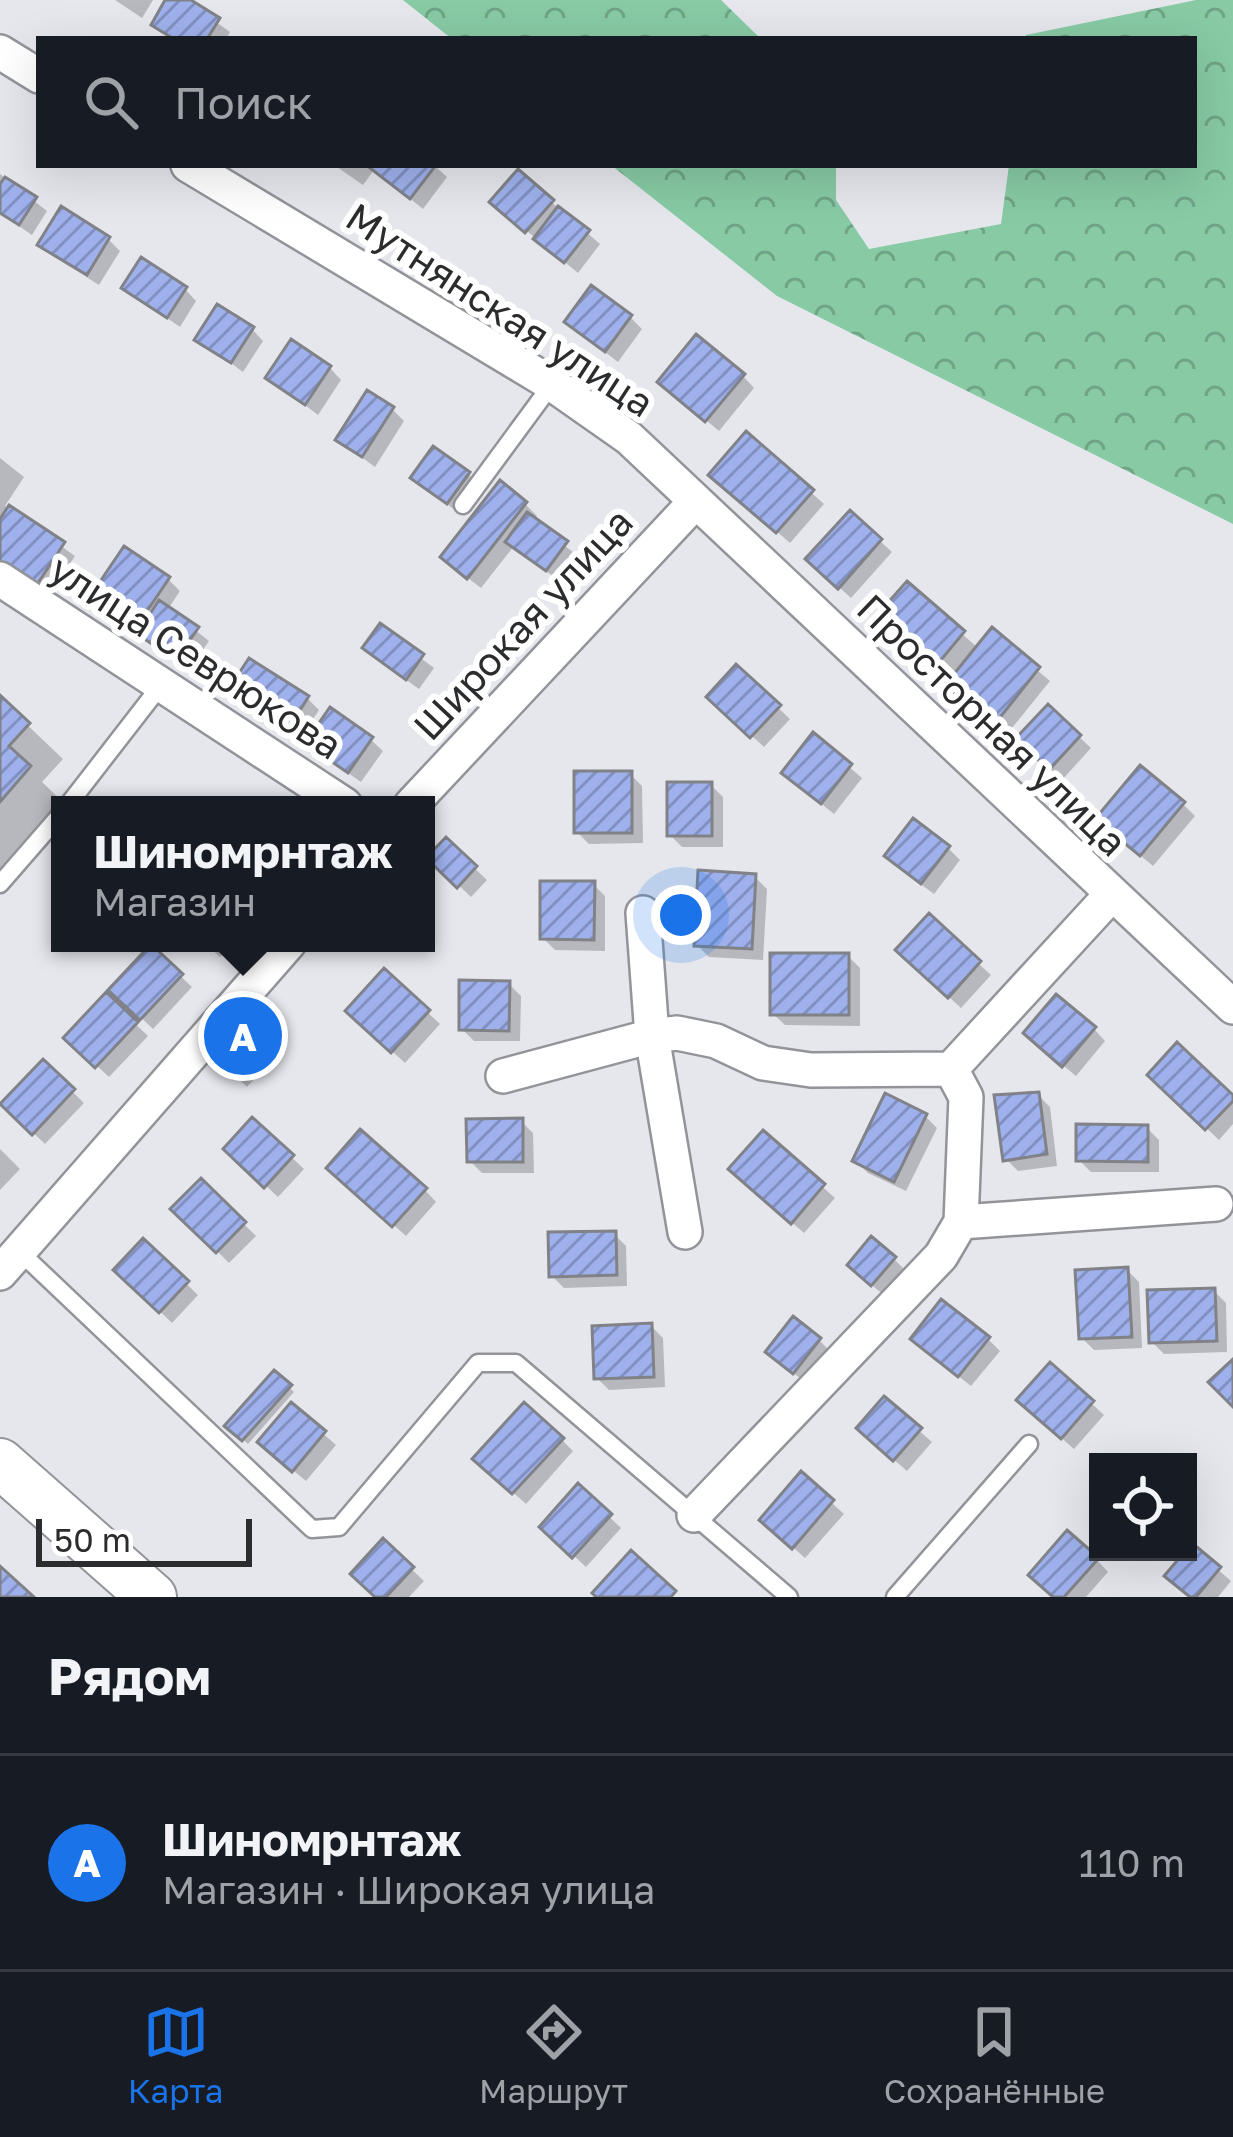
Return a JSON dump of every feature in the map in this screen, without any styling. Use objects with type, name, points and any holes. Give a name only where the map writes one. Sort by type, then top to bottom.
[{"type":"street","points":[[0,52],[36,74]]},
{"type":"street","name":"Мутнянская улица","points":[[193,168],[552,384],[629,438],[696,501]]},
{"type":"street","name":"Широкая улица","points":[[419,796],[696,501]]},
{"type":"street","name":"Просторная улица","points":[[696,501],[1233,1007]]},
{"type":"street","name":"улица Севрюкова","points":[[0,578],[331,796]]},
{"type":"street","points":[[503,1076],[652,1036],[676,1034],[716,1041],[763,1063],[811,1070],[951,1069],[1111,895]]},
{"type":"street","points":[[643,914],[652,1036],[685,1232]]},
{"type":"street","points":[[9,1262],[281,952]]},
{"type":"street","points":[[694,1515],[941,1256],[961,1222],[966,1097],[951,1069]]},
{"type":"street","points":[[961,1222],[1216,1204]]},
{"type":"street","points":[[0,1463],[152,1597]]},
{"type":"lane","points":[[464,505],[552,384]]},
{"type":"lane","points":[[75,796],[161,685]]},
{"type":"lane","points":[[0,884],[51,825]]},
{"type":"lane","points":[[9,1262],[312,1528],[339,1527],[478,1363],[515,1363],[789,1597]]},
{"type":"lane","points":[[896,1597],[1029,1444]]},
{"type":"green space","points":[[403,0],[721,0],[758,36],[448,36]]},
{"type":"green space","points":[[1196,0],[1233,0],[1233,524],[777,296],[615,168],[836,168],[836,200],[869,249],[1001,224],[1009,168],[1197,168],[1197,36],[1026,35]]},
{"type":"building","points":[[165,0],[191,0],[220,18],[209,36],[169,36],[151,25]]},
{"type":"building","points":[[370,168],[434,168],[410,199]]},
{"type":"building","points":[[518,169],[554,200],[525,233],[489,202]]},
{"type":"building","points":[[5,177],[37,197],[19,225],[0,213],[0,184]]},
{"type":"building","points":[[61,206],[110,237],[87,275],[37,245]]},
{"type":"building","points":[[558,206],[590,230],[564,263],[533,239]]},
{"type":"building","points":[[141,257],[187,287],[167,318],[121,288]]},
{"type":"building","points":[[591,285],[632,315],[605,352],[564,322]]},
{"type":"building","points":[[217,304],[254,327],[231,363],[194,340]]},
{"type":"building","points":[[696,334],[745,374],[705,422],[657,382]]},
{"type":"building","points":[[291,339],[331,366],[305,405],[265,378]]},
{"type":"building","points":[[367,390],[394,407],[362,457],[335,440]]},
{"type":"building","points":[[746,431],[814,490],[776,533],[708,475]]},
{"type":"building","points":[[433,446],[470,472],[447,504],[410,478]]},
{"type":"building","points":[[500,480],[527,502],[467,579],[440,557]]},
{"type":"building","points":[[9,505],[65,542],[36,586],[0,563],[0,519]]},
{"type":"building","points":[[850,510],[882,539],[838,589],[805,559]]},
{"type":"building","points":[[527,512],[568,541],[546,571],[505,542]]},
{"type":"building","points":[[124,546],[170,577],[137,626],[91,595]]},
{"type":"building","points":[[907,581],[965,631],[935,667],[876,616]]},
{"type":"building","points":[[159,600],[199,627],[176,660],[137,634]]},
{"type":"building","points":[[380,623],[424,654],[406,680],[362,648]]},
{"type":"building","points":[[992,627],[1040,667],[994,725],[945,685]]},
{"type":"building","points":[[249,658],[309,696],[287,731],[226,693]]},
{"type":"building","points":[[736,664],[781,705],[750,738],[706,697]]},
{"type":"building","points":[[0,695],[30,723],[9,746],[31,766],[0,802]]},
{"type":"building","points":[[1048,704],[1081,735],[1049,770],[1015,739]]},
{"type":"building","points":[[330,707],[373,737],[348,773],[305,743]]},
{"type":"building","points":[[813,732],[852,764],[821,804],[781,773]]},
{"type":"building","points":[[1140,765],[1185,802],[1140,856],[1095,819]]},
{"type":"building","points":[[574,771],[632,771],[632,833],[574,833]]},
{"type":"building","points":[[667,782],[712,782],[712,836],[667,836]]},
{"type":"building","points":[[913,818],[950,846],[921,884],[884,856]]},
{"type":"building","points":[[446,837],[477,866],[457,888],[435,867],[435,849]]},
{"type":"building","points":[[698,870],[756,874],[752,949],[694,946]]},
{"type":"building","points":[[540,881],[595,881],[594,940],[540,939]]},
{"type":"building","points":[[929,913],[981,961],[948,998],[895,950]]},
{"type":"building","points":[[144,952],[160,952],[183,974],[140,1020],[108,990]]},
{"type":"building","points":[[770,953],[849,953],[849,1015],[770,1015]]},
{"type":"building","points":[[384,968],[430,1010],[391,1053],[345,1011]]},
{"type":"building","points":[[459,980],[510,981],[509,1031],[459,1030]]},
{"type":"building","points":[[106,992],[138,1022],[95,1068],[63,1038]]},
{"type":"building","points":[[1056,994],[1096,1027],[1062,1067],[1023,1033]]},
{"type":"building","points":[[252,1014],[273,1033],[233,1078],[213,1057]]},
{"type":"building","points":[[1177,1042],[1233,1095],[1233,1101],[1205,1130],[1147,1075]]},
{"type":"building","points":[[43,1059],[75,1089],[32,1135],[0,1104]]},
{"type":"building","points":[[1039,1092],[1047,1154],[1003,1161],[994,1095]]},
{"type":"building","points":[[885,1093],[927,1114],[894,1182],[852,1161]]},
{"type":"building","points":[[252,1117],[294,1155],[264,1188],[223,1149]]},
{"type":"building","points":[[523,1118],[523,1162],[467,1162],[466,1119]]},
{"type":"building","points":[[1076,1124],[1148,1125],[1148,1162],[1076,1161]]},
{"type":"building","points":[[360,1129],[427,1188],[392,1227],[326,1168]]},
{"type":"building","points":[[763,1130],[825,1184],[791,1224],[728,1169]]},
{"type":"building","points":[[201,1178],[246,1222],[216,1253],[170,1209]]},
{"type":"building","points":[[616,1231],[617,1275],[549,1277],[548,1232]]},
{"type":"building","points":[[871,1236],[896,1257],[871,1286],[847,1265]]},
{"type":"building","points":[[143,1238],[189,1281],[159,1313],[113,1270]]},
{"type":"building","points":[[1128,1267],[1132,1337],[1079,1339],[1075,1270]]},
{"type":"building","points":[[1215,1288],[1217,1341],[1149,1343],[1147,1290]]},
{"type":"building","points":[[941,1299],[990,1337],[958,1377],[910,1339]]},
{"type":"building","points":[[793,1316],[821,1338],[793,1374],[765,1352]]},
{"type":"building","points":[[652,1323],[654,1377],[594,1379],[592,1326]]},
{"type":"building","points":[[1233,1359],[1233,1407],[1208,1382]]},
{"type":"building","points":[[1050,1362],[1094,1401],[1061,1439],[1016,1400]]},
{"type":"building","points":[[274,1370],[292,1385],[242,1441],[224,1426]]},
{"type":"building","points":[[884,1396],[922,1428],[893,1461],[856,1428]]},
{"type":"building","points":[[291,1402],[326,1431],[292,1472],[257,1442]]},
{"type":"building","points":[[524,1402],[564,1438],[512,1494],[472,1459]]},
{"type":"building","points":[[801,1471],[834,1500],[792,1549],[759,1520]]},
{"type":"building","points":[[578,1483],[612,1514],[572,1558],[539,1527]]},
{"type":"building","points":[[1067,1530],[1089,1549],[1089,1561],[1096,1561],[1064,1597],[1053,1597],[1028,1575]]},
{"type":"building","points":[[383,1538],[414,1567],[386,1597],[375,1597],[350,1574]]},
{"type":"building","points":[[1197,1547],[1221,1567],[1196,1597],[1164,1576],[1177,1561],[1197,1561]]},
{"type":"building","points":[[631,1550],[676,1591],[671,1597],[596,1597],[592,1593]]},
{"type":"building","points":[[0,1566],[34,1597],[0,1597]]},
{"type":"place","name":"Шиномрнтаж","points":[[243,1036]]}]
